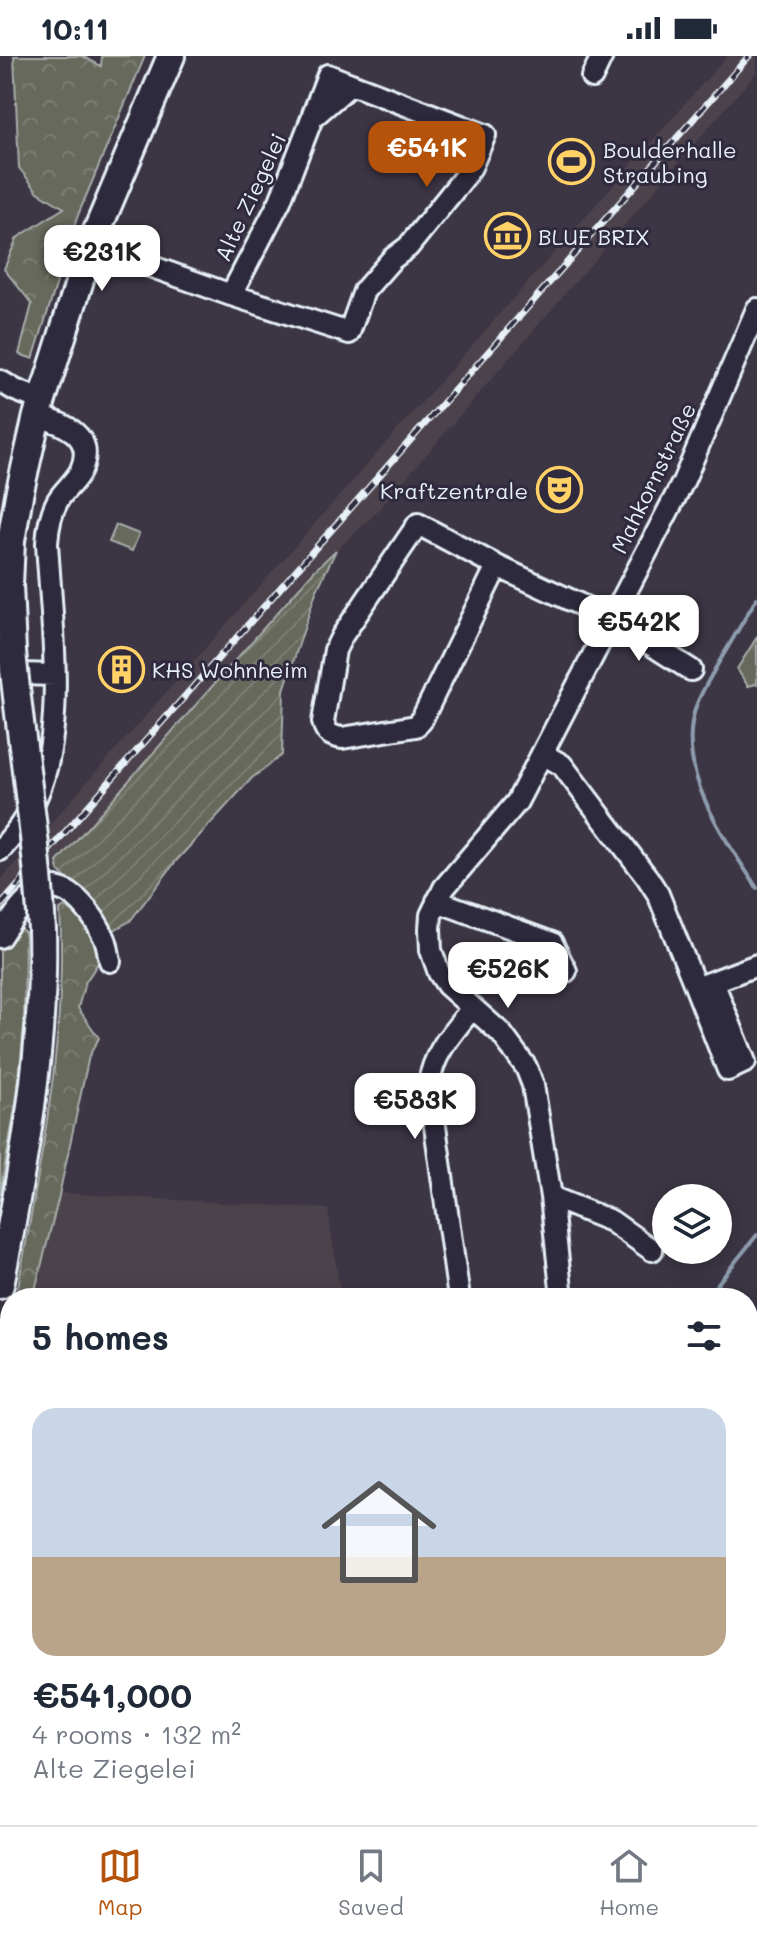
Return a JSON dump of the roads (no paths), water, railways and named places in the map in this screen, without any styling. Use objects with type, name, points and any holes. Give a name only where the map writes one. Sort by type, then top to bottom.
[{"type":"main road","points":[[0,1285],[36,1081],[43,977],[38,864],[18,716],[6,658],[11,541],[39,408],[91,245],[171,56]]},
{"type":"street","points":[[592,77],[602,56]]},
{"type":"street","name":"Alte Ziegelei","points":[[91,245],[231,295],[349,333],[364,291],[392,259],[408,247],[462,180],[485,135],[351,84],[312,118],[280,201],[231,295]]},
{"type":"street","name":"Mahkornstraße","points":[[437,901],[444,888],[517,802],[543,754],[683,482],[757,309]]},
{"type":"street","points":[[0,381],[69,428],[83,444],[84,457],[80,472],[57,501],[49,522],[47,543],[54,675],[50,749],[42,783],[27,815],[0,850]]},
{"type":"street","points":[[497,566],[416,726],[342,738],[331,736],[325,730],[323,722],[335,650],[418,524],[497,566],[611,619],[691,670]]},
{"type":"street","points":[[6,658],[21,674],[54,675]]},
{"type":"street","points":[[543,754],[562,765],[658,894],[704,985],[723,1033]]},
{"type":"street","points":[[0,937],[31,898],[45,889],[57,888],[80,901],[90,913],[106,939],[110,961]]},
{"type":"street","points":[[561,1288],[537,1101],[526,1067],[501,1033],[447,985],[434,961],[430,929],[431,915],[437,901],[552,943],[566,971]]},
{"type":"street","points":[[704,985],[757,965]]},
{"type":"street","points":[[458,1288],[429,1083],[438,1052],[472,1008]]},
{"type":"street","points":[[551,1197],[611,1221],[652,1250]]},
{"type":"waterway","points":[[757,598],[701,694],[691,731],[697,779],[706,802],[757,888]]},
{"type":"waterway","points":[[714,1288],[757,1235]]},
{"type":"railway","points":[[0,906],[749,56]]},
{"type":"place","name":"Boulderhalle Straubing","points":[[572,162]]},
{"type":"place","name":"BLUE BRIX","points":[[507,236]]},
{"type":"place","name":"Kraftzentrale","points":[[559,490]]},
{"type":"place","name":"KHS Wohnheim","points":[[121,669]]}]
